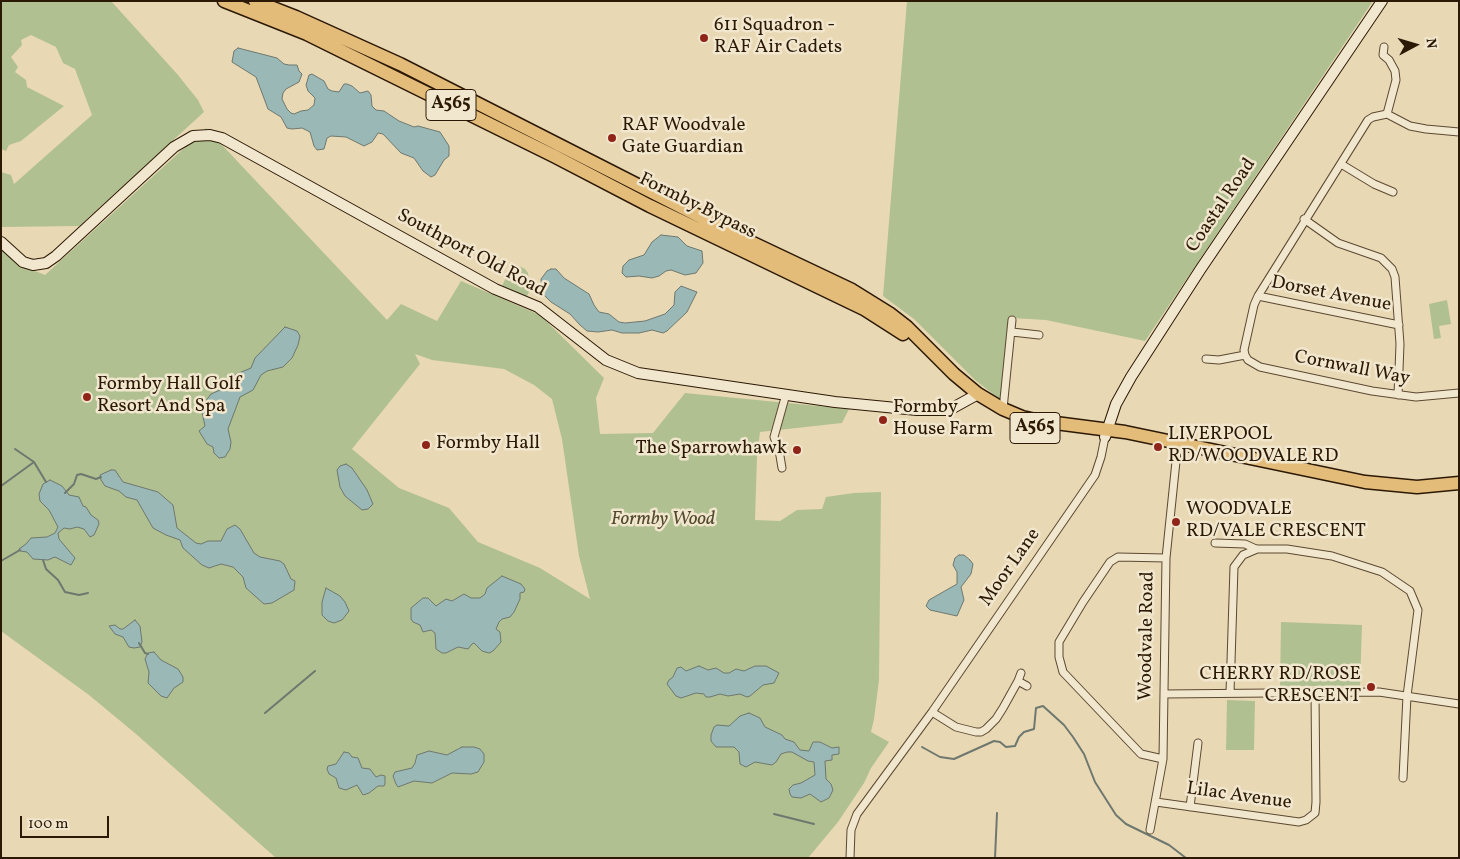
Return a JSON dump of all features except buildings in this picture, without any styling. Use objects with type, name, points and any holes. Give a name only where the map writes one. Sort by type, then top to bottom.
[{"type":"highway","name":"Formby Bypass","points":[[224,1],[306,34],[882,319],[902,333],[950,381],[974,396]]},
{"type":"highway","name":"Formby Bypass","points":[[255,1],[296,17],[400,64],[872,301],[907,327],[974,396]]},
{"type":"highway","points":[[622,177],[622,185],[654,201],[673,217]]},
{"type":"highway","name":"A565","points":[[974,396],[1005,418],[1038,429],[1106,433]]},
{"type":"highway","name":"A565","points":[[974,396],[1022,417],[1106,433],[1129,440],[1172,441],[1365,482],[1417,487],[1459,483]]},
{"type":"street","name":"Coastal Road","points":[[1106,433],[1116,404],[1131,377],[1200,270],[1382,1]]},
{"type":"street","points":[[1384,47],[1383,55],[1389,60],[1395,71],[1396,80],[1387,114]]},
{"type":"street","points":[[1206,359],[1219,360],[1244,355],[1254,304],[1258,296],[1304,219],[1368,120],[1387,114],[1418,128],[1459,132]]},
{"type":"street","name":"Southport Old Road","points":[[1,242],[23,262],[37,265],[46,262],[56,256],[174,147],[193,136],[210,134],[222,138],[495,288],[538,307],[606,360],[638,373],[838,402],[917,410],[949,410],[974,396]]},
{"type":"street","points":[[1341,164],[1374,184],[1393,192]]},
{"type":"street","points":[[1304,219],[1338,243],[1374,254],[1388,263],[1392,269],[1401,359],[1398,396]]},
{"type":"street","name":"Dorset Avenue","points":[[1258,296],[1399,325]]},
{"type":"street","points":[[1003,409],[1012,320]]},
{"type":"street","points":[[1012,332],[1039,335]]},
{"type":"street","name":"Cornwall Way","points":[[1244,355],[1248,360],[1260,367],[1398,396],[1416,397],[1459,393]]},
{"type":"street","points":[[782,468],[779,450],[774,437],[786,394]]},
{"type":"street","name":"Moor Lane","points":[[850,858],[851,830],[858,814],[932,712],[1095,474],[1106,433]]},
{"type":"street","name":"Woodvale Road","points":[[1150,830],[1163,759],[1166,558],[1172,441]]},
{"type":"street","points":[[1215,543],[1245,544],[1256,549],[1287,549],[1332,556],[1382,572],[1410,591],[1418,610],[1406,696],[1403,778]]},
{"type":"street","points":[[1230,693],[1234,567],[1243,555],[1256,549]]},
{"type":"street","points":[[1163,759],[1141,754],[1064,672],[1059,656],[1059,642],[1110,562],[1118,557],[1166,558]]},
{"type":"street","points":[[932,712],[956,726],[981,732],[996,719],[1018,682],[1021,672]]},
{"type":"street","points":[[1018,682],[1027,686]]},
{"type":"street","name":"Lilac Avenue","points":[[1156,802],[1299,822],[1306,820],[1314,813],[1316,802],[1314,692]]},
{"type":"street","points":[[1164,694],[1379,692],[1459,704]]},
{"type":"street","points":[[1190,807],[1198,743]]},
{"type":"green space","points":[[4,1],[111,1],[178,75],[198,100],[204,112],[79,226],[1,227],[1,172],[11,175],[14,184],[92,115],[75,69],[63,63],[56,47],[31,35],[21,40],[22,45],[11,57],[18,67],[15,72],[26,80],[27,87],[64,106],[21,141],[9,145],[6,151],[1,149],[1,3]]},
{"type":"green space","points":[[907,1],[1373,1],[1145,341],[1046,320],[1012,318],[1002,401],[975,380],[914,319],[883,296]]},
{"type":"green space","name":"Formby Wood","points":[[206,128],[387,320],[401,304],[437,321],[461,281],[540,315],[604,378],[596,398],[600,434],[653,433],[685,393],[849,409],[842,423],[760,432],[757,456],[755,520],[780,521],[797,510],[822,509],[826,497],[881,492],[879,680],[871,732],[889,742],[838,822],[808,858],[276,858],[89,695],[1,631],[1,247],[18,264],[45,275]],"holes":[[[415,354],[432,360],[504,369],[534,385],[552,399],[562,439],[579,556],[590,599],[540,568],[478,542],[449,508],[399,488],[352,449],[420,364]]]},
{"type":"green space","points":[[513,263],[525,269],[528,273],[530,290],[526,298],[502,286]]},
{"type":"green space","points":[[1447,300],[1451,324],[1439,326],[1441,338],[1434,339],[1429,304]]},
{"type":"green space","points":[[1281,622],[1362,625],[1360,686],[1280,686]]},
{"type":"green space","points":[[1227,700],[1255,701],[1254,750],[1226,750]]},
{"type":"water","points":[[238,48],[277,58],[284,64],[297,65],[302,74],[299,82],[286,89],[282,99],[291,113],[294,114],[308,110],[314,105],[315,98],[308,91],[306,85],[309,75],[312,74],[324,81],[328,89],[332,91],[339,92],[344,84],[347,84],[360,93],[368,91],[371,95],[372,106],[376,110],[384,111],[399,121],[414,127],[418,126],[440,132],[449,146],[449,156],[444,160],[435,175],[431,177],[423,171],[414,158],[401,153],[383,134],[378,133],[372,142],[364,146],[346,137],[331,136],[327,138],[324,149],[317,150],[310,132],[302,128],[287,128],[281,117],[268,109],[256,77],[232,62],[234,51]]},
{"type":"water","points":[[661,235],[678,237],[687,246],[702,251],[703,263],[696,273],[685,275],[671,270],[652,278],[626,277],[622,273],[623,266],[629,260],[644,255],[652,242]]},
{"type":"water","points":[[551,269],[556,269],[564,278],[589,294],[599,312],[609,314],[619,322],[625,323],[645,321],[665,314],[674,305],[675,292],[681,286],[697,292],[687,312],[663,333],[652,330],[639,333],[622,333],[612,330],[587,331],[570,314],[551,302],[542,293],[541,279]]},
{"type":"water","points":[[285,327],[297,331],[300,336],[292,358],[283,367],[267,371],[261,375],[253,390],[240,397],[228,429],[231,442],[230,449],[225,457],[219,458],[214,453],[213,447],[207,444],[199,431],[205,426],[202,412],[205,402],[211,394],[220,390],[232,376],[251,368],[255,358]]},
{"type":"water","points":[[346,464],[352,468],[367,490],[373,504],[368,509],[362,510],[345,496],[340,487],[337,470],[340,466]]},
{"type":"water","points":[[115,470],[123,482],[158,492],[173,505],[177,528],[196,543],[221,541],[227,529],[235,525],[240,529],[254,553],[260,557],[280,561],[284,564],[291,579],[295,581],[294,590],[272,603],[264,604],[246,588],[243,577],[233,567],[221,564],[209,568],[202,565],[183,548],[180,540],[153,528],[137,500],[126,497],[119,491],[105,486],[100,475]]},
{"type":"water","points":[[50,480],[62,486],[69,495],[79,497],[83,506],[98,520],[99,524],[94,535],[90,537],[84,529],[77,527],[64,528],[58,533],[59,539],[75,558],[71,565],[55,557],[48,560],[33,559],[27,552],[20,551],[19,549],[31,538],[47,537],[55,533],[58,527],[49,510],[40,501],[39,494],[43,484]]},
{"type":"water","points":[[959,555],[964,555],[973,564],[971,574],[961,587],[964,600],[957,616],[930,610],[926,606],[929,600],[957,584],[957,572],[953,565],[955,558]]},
{"type":"water","points":[[502,576],[521,584],[525,589],[524,592],[520,593],[520,599],[514,612],[510,617],[499,622],[496,629],[500,632],[501,642],[489,653],[482,651],[474,643],[468,649],[458,647],[442,653],[436,649],[435,633],[431,630],[423,632],[420,625],[411,619],[411,608],[423,598],[428,598],[436,606],[446,599],[452,601],[464,594],[471,598],[480,598],[485,594],[487,588]]},
{"type":"water","points":[[326,588],[340,596],[349,611],[342,620],[334,623],[328,621],[322,615],[322,602]]},
{"type":"water","points":[[135,620],[140,626],[142,642],[140,647],[134,648],[129,647],[123,637],[115,634],[109,626],[115,625],[123,629]]},
{"type":"water","points":[[154,652],[161,660],[178,669],[183,677],[183,682],[174,688],[167,698],[161,696],[148,683],[149,672],[145,659],[148,653]]},
{"type":"water","points":[[699,666],[708,670],[716,668],[724,673],[729,673],[736,669],[744,671],[755,666],[766,666],[779,673],[774,683],[763,685],[747,697],[740,694],[728,696],[720,694],[706,697],[704,694],[696,693],[681,698],[676,696],[667,684],[677,668],[681,667],[686,671]]},
{"type":"water","points":[[749,713],[760,718],[765,727],[794,742],[800,750],[809,751],[813,742],[820,742],[832,748],[839,747],[839,754],[832,755],[832,760],[825,761],[826,779],[831,784],[833,790],[829,798],[821,802],[810,794],[801,798],[792,797],[789,789],[793,785],[815,775],[814,762],[808,761],[792,752],[781,754],[772,765],[755,762],[746,767],[740,764],[739,752],[734,747],[716,747],[711,741],[714,727],[717,725],[729,726],[740,716]]},
{"type":"water","points":[[462,747],[474,747],[480,749],[484,754],[484,762],[478,772],[471,774],[452,773],[432,783],[414,781],[398,787],[396,784],[393,776],[395,772],[412,768],[417,755],[429,751],[447,755]]},
{"type":"water","points":[[344,752],[358,758],[362,768],[370,769],[376,777],[385,776],[384,786],[378,786],[363,795],[357,785],[346,790],[339,788],[336,778],[329,774],[327,769],[328,766],[336,764]]},
{"type":"waterway","points":[[15,449],[34,462],[46,482]]},
{"type":"waterway","points":[[1,486],[34,462]]},
{"type":"waterway","points":[[65,493],[74,484],[77,475],[81,474],[96,479],[101,477]]},
{"type":"waterway","points":[[1,561],[20,550]]},
{"type":"waterway","points":[[43,560],[46,569],[58,580],[65,592],[79,595],[88,593]]},
{"type":"waterway","points":[[139,643],[145,653],[148,654]]},
{"type":"waterway","points":[[265,713],[315,671]]},
{"type":"waterway","points":[[922,747],[940,757],[954,759],[994,741],[1000,742],[1006,747],[1015,746],[1019,737],[1024,732],[1034,729],[1036,708],[1043,706],[1064,725],[1073,737],[1084,754],[1095,782],[1116,815],[1126,824],[1169,845],[1186,858]]},
{"type":"waterway","points":[[995,858],[997,813]]},
{"type":"waterway","points":[[774,814],[814,824]]},
{"type":"place","name":"611 Squadron - RAF Air Cadets","points":[[704,38]]},
{"type":"place","name":"RAF Woodvale Gate Guardian","points":[[612,138]]},
{"type":"place","name":"Formby Hall Golf Resort And Spa","points":[[87,397]]},
{"type":"place","name":"Formby House Farm","points":[[883,420]]},
{"type":"place","name":"Formby Hall","points":[[426,445]]},
{"type":"place","name":"LIVERPOOL RD/WOODVALE RD","points":[[1158,447]]},
{"type":"place","name":"The Sparrowhawk","points":[[797,450]]},
{"type":"place","name":"WOODVALE RD/VALE CRESCENT","points":[[1176,522]]},
{"type":"place","name":"CHERRY RD/ROSE CRESCENT","points":[[1371,687]]}]
